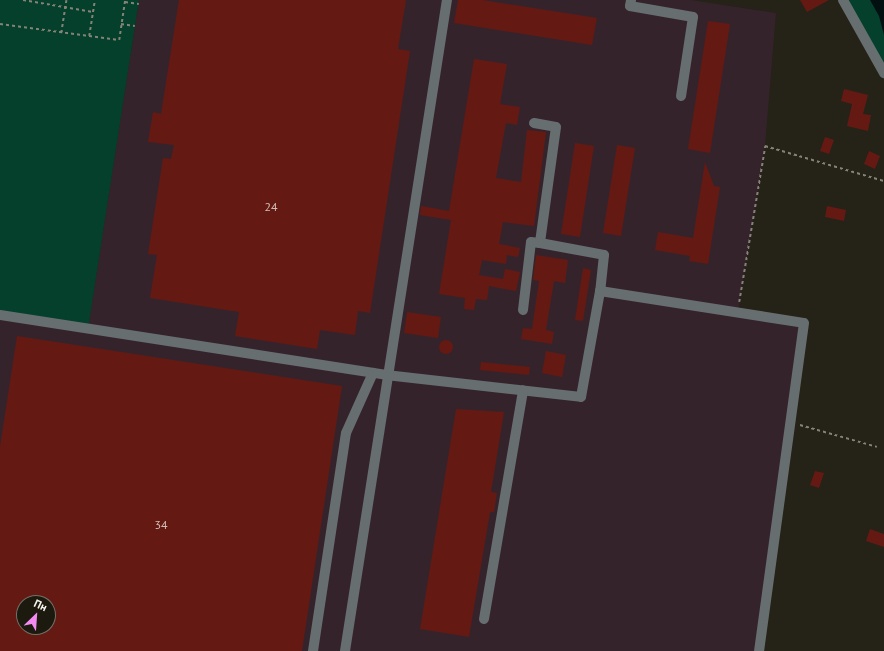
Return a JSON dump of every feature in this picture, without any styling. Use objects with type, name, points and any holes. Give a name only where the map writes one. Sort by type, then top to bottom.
[{"type":"street","points":[[345,651],[386,375],[447,0]]},
{"type":"street","points":[[631,0],[630,6],[693,17],[681,96]]},
{"type":"street","points":[[843,0],[884,73]]},
{"type":"street","points":[[534,123],[556,127],[540,243]]},
{"type":"street","points":[[0,315],[386,375],[581,397],[600,291],[604,255],[531,242],[523,310]]},
{"type":"street","points":[[600,291],[804,323],[793,422],[759,651]]},
{"type":"street","points":[[312,651],[346,433],[373,373]]},
{"type":"street","points":[[484,619],[523,390]]},
{"type":"path","points":[[23,0],[93,12]]},
{"type":"path","points":[[61,33],[66,0]]},
{"type":"path","points":[[89,36],[95,0]]},
{"type":"path","points":[[0,24],[119,40],[125,1],[139,4]]},
{"type":"path","points":[[121,24],[135,26]]},
{"type":"path","points":[[738,312],[765,146],[884,181]]},
{"type":"path","points":[[793,422],[877,447]]},
{"type":"shaded area","points":[[139,0],[691,0],[776,13],[765,146],[738,312],[804,323],[759,651],[0,651],[0,315],[88,328]]},
{"type":"shaded area","points":[[870,0],[884,0],[884,35],[879,16]]},
{"type":"green space","points":[[0,0],[139,0],[88,329],[0,315]]},
{"type":"green space","points":[[843,0],[884,0],[884,73]]},
{"type":"building","points":[[179,0],[406,0],[398,49],[410,51],[370,313],[358,311],[355,335],[320,330],[317,349],[235,336],[239,312],[150,298],[157,255],[148,254],[163,158],[171,159],[174,145],[148,142],[153,112],[161,114]]},
{"type":"building","points":[[458,0],[482,0],[597,18],[592,45],[454,23]]},
{"type":"building","points":[[800,0],[829,0],[807,12]]},
{"type":"building","points":[[708,21],[730,24],[710,153],[688,149]]},
{"type":"building","points":[[474,59],[507,64],[500,104],[520,107],[517,125],[506,123],[496,178],[521,182],[527,130],[546,132],[534,226],[503,222],[499,244],[520,248],[518,257],[507,255],[506,264],[482,260],[479,275],[503,279],[505,269],[520,272],[516,291],[489,286],[487,300],[476,299],[474,310],[464,309],[465,298],[439,294],[451,220],[420,215],[421,206],[449,211]]},
{"type":"building","points":[[844,89],[868,95],[863,114],[871,115],[868,131],[847,126],[852,104],[841,101]]},
{"type":"building","points":[[825,137],[834,140],[829,154],[820,151]]},
{"type":"building","points":[[575,143],[594,146],[580,237],[561,234]]},
{"type":"building","points":[[617,145],[635,148],[621,236],[603,233]]},
{"type":"building","points":[[869,151],[880,156],[875,169],[864,164]]},
{"type":"building","points":[[705,162],[714,186],[720,187],[708,264],[689,261],[690,256],[655,250],[658,232],[693,238]]},
{"type":"building","points":[[827,206],[846,210],[844,221],[825,217]]},
{"type":"building","points":[[536,255],[568,260],[565,283],[554,281],[546,330],[554,332],[552,344],[521,339],[523,328],[532,329],[539,281],[533,280]]},
{"type":"building","points":[[583,268],[591,270],[583,321],[575,320]]},
{"type":"building","points":[[407,312],[441,317],[438,338],[404,333]]},
{"type":"building","points":[[17,336],[342,386],[302,651],[0,651],[0,447]]},
{"type":"building","points":[[443,340],[449,340],[453,344],[453,350],[449,354],[443,354],[439,350],[439,344]]},
{"type":"building","points":[[546,351],[566,355],[562,377],[542,373]]},
{"type":"building","points":[[481,362],[530,367],[529,375],[480,370]]},
{"type":"building","points":[[456,409],[504,412],[491,492],[497,493],[494,512],[490,512],[469,637],[420,629]]},
{"type":"building","points":[[815,471],[824,473],[819,488],[810,485]]},
{"type":"building","points":[[870,529],[884,534],[884,547],[866,541]]}]
